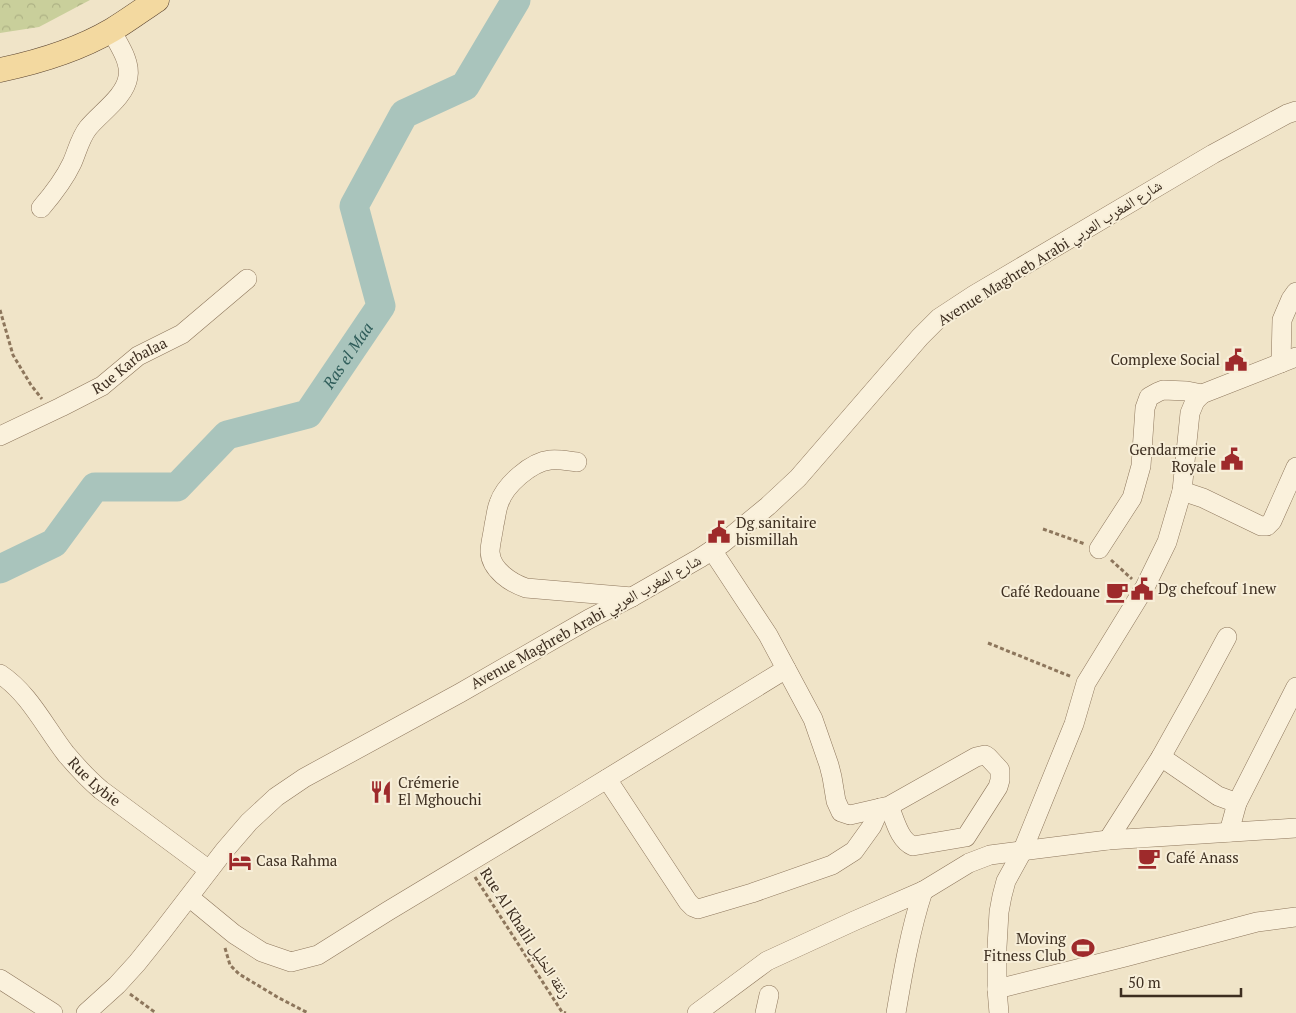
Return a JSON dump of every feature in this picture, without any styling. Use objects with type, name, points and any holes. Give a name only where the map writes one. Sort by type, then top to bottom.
[{"type":"main road","points":[[0,70],[51,57],[81,46],[111,30],[157,0]]},
{"type":"street","points":[[41,208],[65,176],[88,128],[123,90],[128,79],[129,68],[111,30]]},
{"type":"street","name":"Avenue Maghreb Arabi شارع المغرب العربي","points":[[86,1013],[117,985],[249,822],[276,796],[304,778],[460,693],[589,619],[632,597],[723,543],[768,506],[798,478],[939,318],[974,295],[1213,154],[1296,111]]},
{"type":"street","name":"Rue Karbalaa","points":[[0,436],[102,386],[138,356],[182,334],[247,279]]},
{"type":"street","points":[[999,1013],[997,947],[1002,896],[1010,872],[1022,852],[1074,724],[1086,683],[1145,587],[1167,542],[1182,492],[1190,413],[1195,401],[1202,394],[1289,360],[1282,320],[1296,292]]},
{"type":"street","points":[[1099,549],[1132,498],[1141,466],[1145,408],[1149,398],[1163,390],[1202,394]]},
{"type":"street","points":[[577,462],[548,460],[536,464],[507,488],[498,504],[490,552],[493,561],[504,576],[514,584],[526,588],[632,597]]},
{"type":"street","points":[[1182,492],[1203,498],[1261,526],[1267,526],[1272,521],[1296,467]]},
{"type":"street","points":[[712,550],[768,635],[813,718],[824,747],[838,807],[841,812],[850,815],[884,807],[985,755],[1000,770],[998,787],[966,837],[913,846],[906,842],[884,807]]},
{"type":"street","points":[[1108,840],[1161,757],[1226,637]]},
{"type":"street","points":[[189,897],[229,930],[262,952],[291,962],[318,955],[786,669]]},
{"type":"street","name":"Rue Lybie","points":[[0,674],[27,700],[66,753],[88,779],[209,870]]},
{"type":"street","points":[[1229,832],[1237,803],[1296,687]]},
{"type":"street","points":[[1161,757],[1218,796],[1237,803]]},
{"type":"street","points":[[607,779],[688,902],[698,909],[752,893],[832,865],[854,851],[884,807]]},
{"type":"street","points":[[697,1013],[767,961],[923,892],[969,863],[990,855],[1108,840],[1296,828]]},
{"type":"street","points":[[896,1013],[916,912],[923,892]]},
{"type":"street","points":[[997,989],[1257,922],[1296,917]]},
{"type":"street","points":[[0,980],[53,1013]]},
{"type":"path","points":[[0,310],[13,355],[31,385],[52,412]]},
{"type":"path","points":[[1043,529],[1099,549],[1138,585],[1145,587]]},
{"type":"path","points":[[988,643],[1086,683]]},
{"type":"path","name":"Rue Al Khalil زنقة الخليل","points":[[467,863],[562,1012],[566,1013]]},
{"type":"path","points":[[229,930],[225,950],[230,965],[239,974],[308,1013]]},
{"type":"path","points":[[117,985],[156,1013]]},
{"type":"green space","points":[[0,0],[90,0],[39,27],[0,33]]},
{"type":"waterway","name":"Ras el Maa","points":[[0,569],[54,543],[95,487],[177,487],[227,435],[308,414],[381,306],[354,206],[404,114],[465,86],[516,0]]},
{"type":"place","name":"Complexe Social","points":[[1236,360]]},
{"type":"place","name":"Gendarmerie Royale","points":[[1232,459]]},
{"type":"place","name":"Dg sanitaire bismillah","points":[[719,532]]},
{"type":"place","name":"Dg chefcouf 1new","points":[[1142,589]]},
{"type":"place","name":"Café Redouane","points":[[1117,592]]},
{"type":"place","name":"Crémerie El Mghouchi","points":[[381,792]]},
{"type":"place","name":"Café Anass","points":[[1149,858]]},
{"type":"place","name":"Casa Rahma","points":[[240,861]]},
{"type":"place","name":"Moving Fitness Club","points":[[1083,948]]}]
